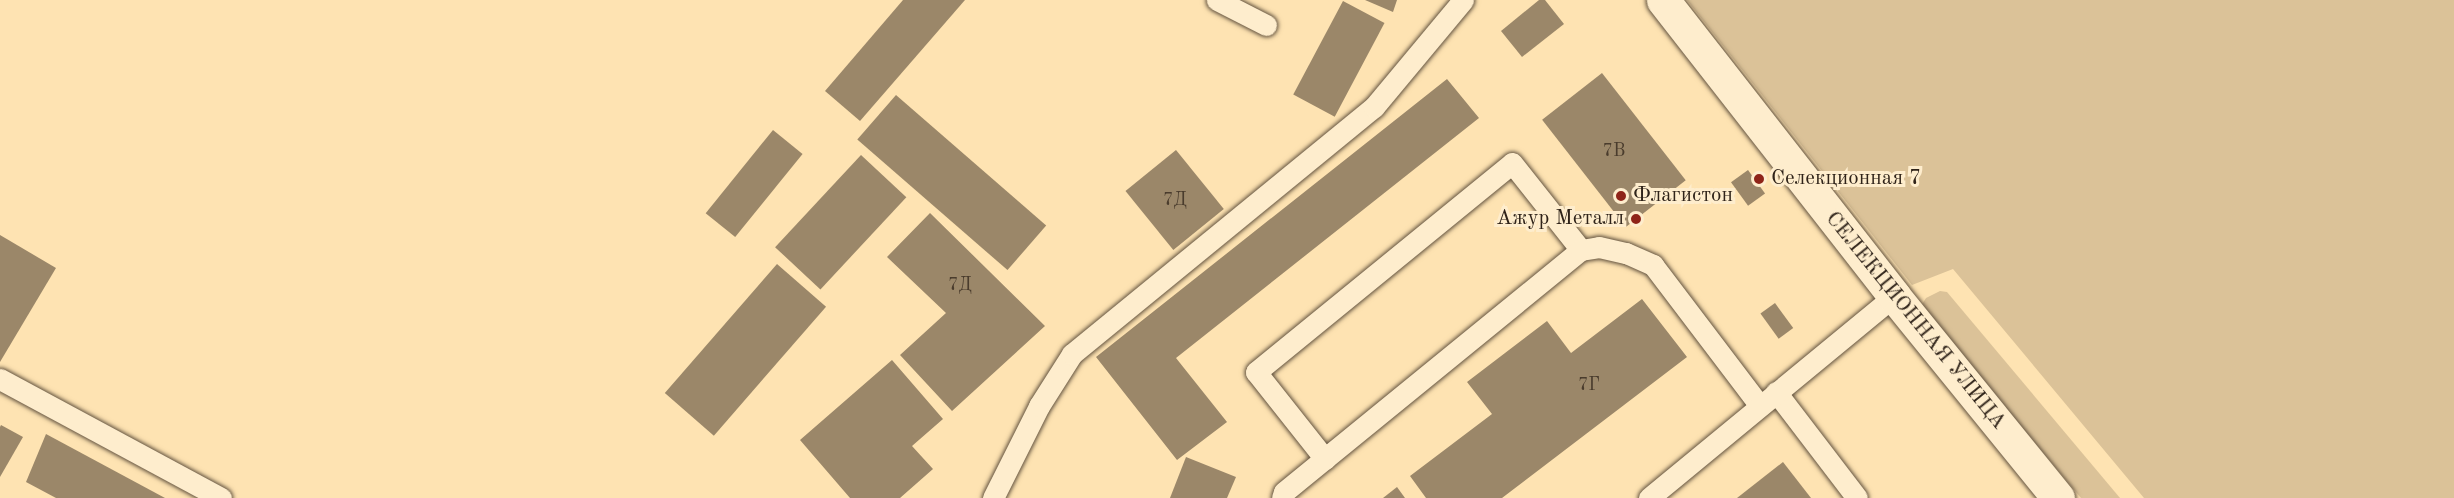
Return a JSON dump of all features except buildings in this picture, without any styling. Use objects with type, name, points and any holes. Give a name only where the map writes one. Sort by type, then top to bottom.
[{"type":"street","name":"СЕЛЕКЦИОННАЯ УЛИЦА","points":[[1663,0],[1894,296],[2058,498]]},
{"type":"lane","points":[[1217,0],[1266,25]]},
{"type":"lane","points":[[993,498],[1039,406],[1072,354],[1374,107],[1463,0]]},
{"type":"lane","points":[[1325,459],[1256,372],[1311,327],[1512,163],[1581,250]]},
{"type":"lane","points":[[1282,498],[1284,492],[1581,250],[1599,247],[1626,253],[1653,265],[1760,406]]},
{"type":"lane","points":[[1649,498],[1894,296]]},
{"type":"lane","points":[[0,379],[220,498]]},
{"type":"lane","points":[[1776,392],[1857,498]]},
{"type":"shaded area","points":[[1687,0],[2454,0],[2454,498],[2144,498],[1953,269],[1912,285]]},
{"type":"shaded area","points":[[1940,291],[1947,292],[2120,498],[2081,498],[1921,306],[1926,298]]},
{"type":"place","name":"Селекционная 7","points":[[1759,179]]},
{"type":"place","name":"Флагистон","points":[[1621,196]]},
{"type":"place","name":"Ажур Металл","points":[[1636,219]]}]
